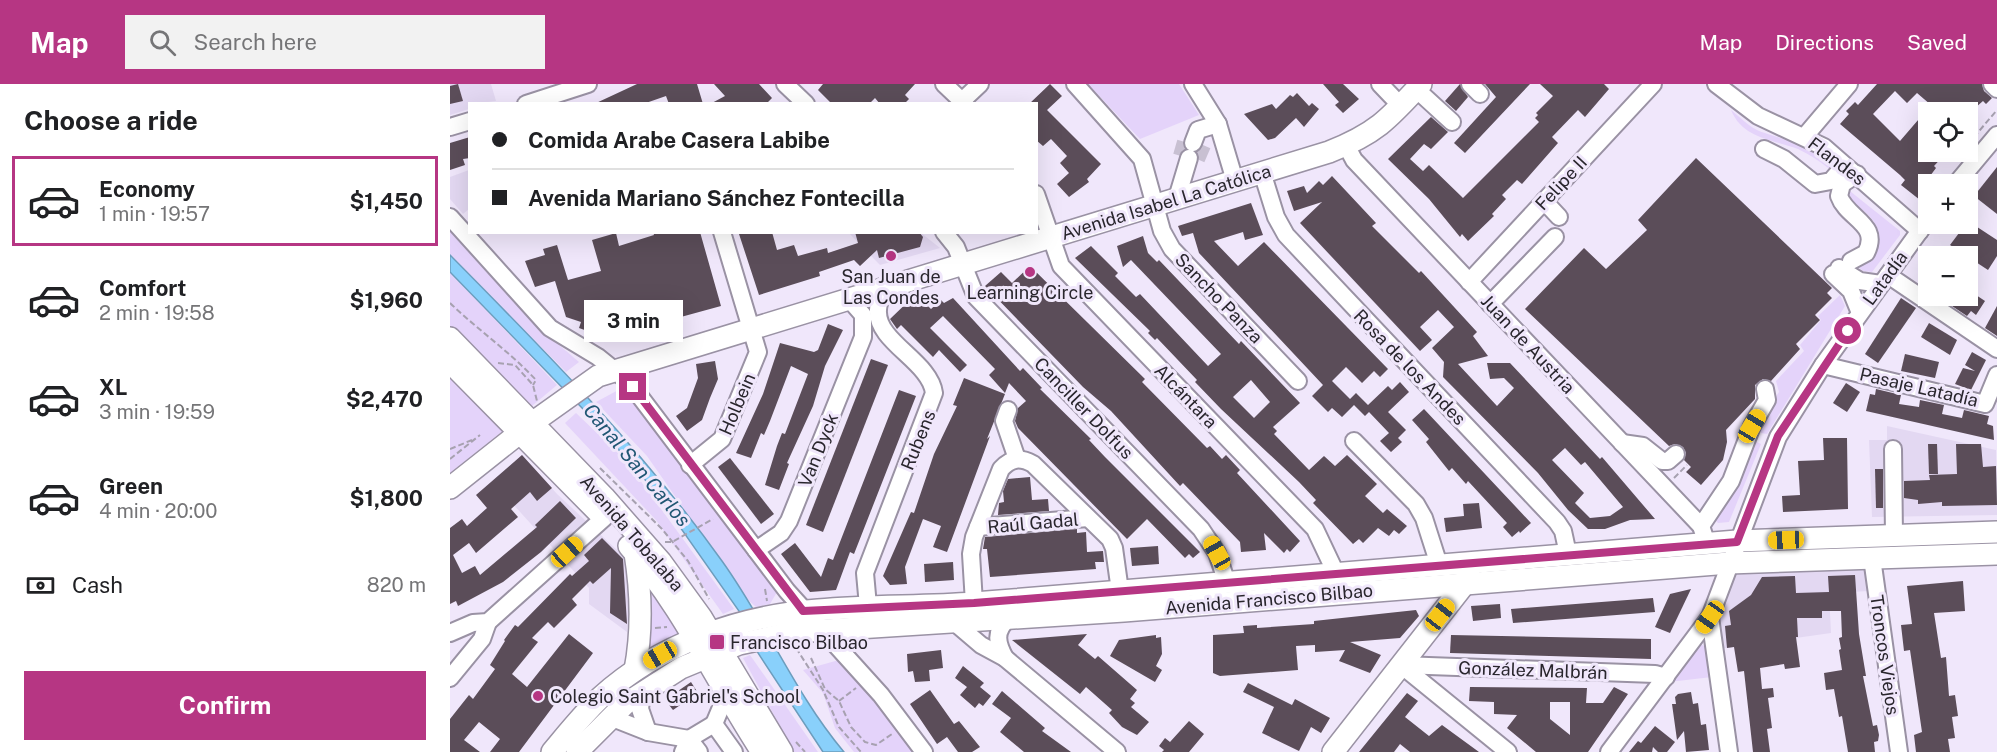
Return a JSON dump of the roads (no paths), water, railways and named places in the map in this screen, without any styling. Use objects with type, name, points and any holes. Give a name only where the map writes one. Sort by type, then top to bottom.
[{"type":"main road","name":"Avenida Isabel La Católica","points":[[450,488],[562,401],[586,385],[616,370],[1346,146],[1381,126],[1419,87]]},
{"type":"main road","name":"Avenida Tobalaba","points":[[450,338],[635,553],[708,644],[727,693],[762,752]]},
{"type":"main road","name":"Avenida Tobalaba","points":[[450,362],[526,427],[642,540],[708,644],[782,752]]},
{"type":"main road","name":"Avenida Francisco Bilbao","points":[[772,626],[820,629],[1008,619],[1341,584],[1438,565],[1568,554],[1704,535],[1737,542],[1997,532]]},
{"type":"main road","points":[[1684,566],[1702,554],[1704,535]]},
{"type":"main road","points":[[635,553],[638,586],[638,649],[635,670]]},
{"type":"main road","name":"Avenida Francisco Bilbao","points":[[552,752],[591,707],[635,670],[708,644],[772,626],[803,611],[868,606],[974,603],[1227,583],[1465,584],[1729,563],[1997,554]]},
{"type":"main road","points":[[1333,752],[1465,584],[1489,562]]},
{"type":"main road","name":"Avenida Francisco Bilbao","points":[[577,752],[610,717],[642,692],[681,668],[708,644]]},
{"type":"street","points":[[532,102],[588,84]]},
{"type":"street","points":[[785,84],[804,102]]},
{"type":"street","points":[[944,84],[964,102],[980,84]]},
{"type":"street","name":"Sancho Panza","points":[[1075,84],[1142,159],[1162,231],[1172,249],[1298,381]]},
{"type":"street","points":[[1177,198],[1196,145],[1193,84]]},
{"type":"street","points":[[1380,84],[1401,106]]},
{"type":"street","name":"Felipe II","points":[[1469,282],[1653,84]]},
{"type":"street","name":"Flandes","points":[[1716,84],[1758,116],[1804,136],[1918,212]]},
{"type":"street","points":[[1804,136],[1849,84]]},
{"type":"street","points":[[1992,84],[1997,89]]},
{"type":"street","points":[[1419,87],[1452,122]]},
{"type":"street","points":[[450,127],[468,122]]},
{"type":"street","points":[[1964,174],[1997,135]]},
{"type":"street","points":[[1196,145],[1235,181]]},
{"type":"street","name":"Juan de Austria","points":[[1346,146],[1354,160],[1622,443],[1704,535]]},
{"type":"street","points":[[1764,149],[1784,159],[1815,184],[1831,181],[1851,169]]},
{"type":"street","points":[[1841,268],[1863,257],[1870,244],[1867,227],[1842,205],[1839,196],[1842,184],[1851,169]]},
{"type":"street","name":"Rosa de los Andes","points":[[1262,172],[1276,217],[1286,235],[1557,522],[1563,531],[1568,554]]},
{"type":"street","name":"Alcántara","points":[[1038,200],[1061,266],[1315,529],[1341,584]]},
{"type":"street","points":[[1544,201],[1559,217]]},
{"type":"street","name":"Latadía","points":[[1710,617],[1778,436],[1823,365],[1918,228]]},
{"type":"street","points":[[472,234],[550,328],[616,370],[630,382],[690,465],[803,611],[867,680],[924,752]]},
{"type":"street","name":"Holbein","points":[[690,465],[722,439],[756,357],[758,346],[723,234]]},
{"type":"street","name":"Canciller Dolfus","points":[[946,234],[956,247],[976,297],[1201,529],[1217,553],[1227,583]]},
{"type":"street","points":[[1490,304],[1554,237]]},
{"type":"street","points":[[1841,268],[1866,284],[1884,279],[1997,349]]},
{"type":"street","points":[[1841,268],[1860,313]]},
{"type":"street","points":[[863,337],[871,331],[885,330],[878,310],[886,287]]},
{"type":"street","points":[[849,299],[863,315],[863,337]]},
{"type":"street","name":"Rubens","points":[[868,606],[865,573],[934,393],[928,377],[885,330]]},
{"type":"street","name":"Van Dyck","points":[[756,550],[781,533],[789,521],[863,337]]},
{"type":"street","name":"Pasaje Latadía","points":[[1823,365],[1985,404],[1997,375]]},
{"type":"street","points":[[1704,535],[1731,481],[1752,426],[1767,400],[1765,389]]},
{"type":"street","points":[[1008,410],[1004,421],[1017,459]]},
{"type":"street","points":[[1752,426],[1760,436],[1778,436]]},
{"type":"street","points":[[1354,441],[1416,504],[1424,518],[1438,565]]},
{"type":"street","points":[[1622,443],[1643,446],[1662,461],[1681,460]]},
{"type":"street","points":[[1893,449],[1894,536]]},
{"type":"street","name":"Raúl Gadal","points":[[974,603],[971,554],[978,527],[1001,469],[1008,462],[1017,459],[1033,464],[1088,518],[1114,548],[1120,591]]},
{"type":"street","points":[[450,678],[482,639],[488,622],[604,518]]},
{"type":"street","name":"Raúl Gadal","points":[[978,527],[1088,518]]},
{"type":"street","name":"Troncos Viejos","points":[[1872,558],[1899,752]]},
{"type":"street","points":[[1609,752],[1710,617]]},
{"type":"street","points":[[1710,617],[1728,752]]},
{"type":"street","points":[[1005,658],[997,639],[1000,628],[1008,619]]},
{"type":"street","points":[[450,633],[473,624],[488,622]]},
{"type":"street","points":[[954,622],[981,645],[1005,658],[1117,752]]},
{"type":"street","points":[[1401,665],[1508,752]]},
{"type":"street","name":"González Malbrán","points":[[1401,665],[1655,674],[1665,677]]},
{"type":"street","points":[[642,692],[640,709],[648,732]]},
{"type":"street","points":[[610,717],[690,748],[714,724],[727,693]]},
{"type":"street","points":[[714,724],[734,752]]},
{"type":"water","name":"Canal San Carlos","points":[[450,255],[592,403],[691,520],[738,584],[810,706],[844,752],[823,752],[758,653],[739,611],[654,490],[584,410],[450,272]]},
{"type":"tunnel","points":[[1181,156],[1185,142]]},
{"type":"tunnel","points":[[1197,159],[1203,145]]},
{"type":"place","name":"San Juan de Las Condes","points":[[891,256]]},
{"type":"place","name":"Learning Circle","points":[[1030,272]]},
{"type":"place","name":"Francisco Bilbao","points":[[717,642]]},
{"type":"place","name":"Colegio Saint Gabriel's School","points":[[538,696]]}]
